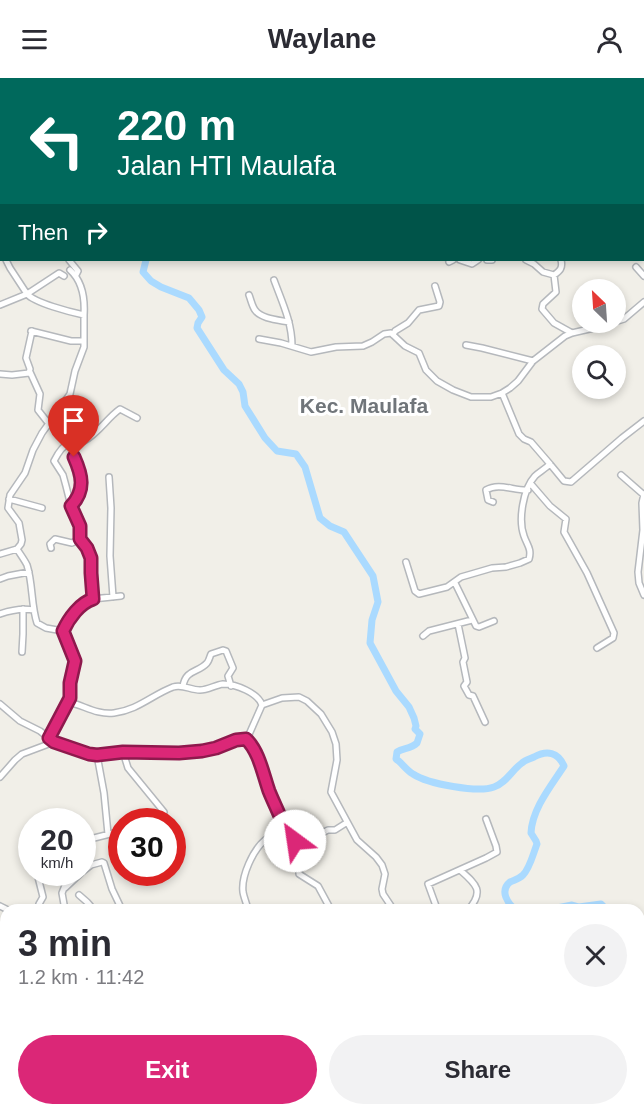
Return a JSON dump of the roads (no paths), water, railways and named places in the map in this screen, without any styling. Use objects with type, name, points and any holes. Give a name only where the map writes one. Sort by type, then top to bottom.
[{"type":"street","points":[[6,261],[27,294],[34,299],[84,315]]},
{"type":"street","points":[[70,261],[78,271],[76,275]]},
{"type":"street","points":[[462,261],[472,264],[476,261]]},
{"type":"street","points":[[528,261],[543,272],[554,275],[562,268],[561,261]]},
{"type":"street","points":[[636,267],[644,276]]},
{"type":"street","points":[[0,554],[17,549],[21,544],[19,523],[8,508],[9,499],[25,473],[42,433],[70,394],[76,367],[83,352],[84,303],[76,275],[70,270]]},
{"type":"street","points":[[0,305],[27,294],[59,273],[64,276]]},
{"type":"street","points":[[259,339],[315,352],[336,347],[363,346],[390,333],[405,346],[419,353],[428,373],[434,379],[474,397],[491,397],[502,393],[514,384],[533,361],[572,333],[555,323],[542,309],[544,302],[556,292],[554,275]]},
{"type":"street","points":[[274,280],[290,322],[292,346]]},
{"type":"street","points":[[393,335],[395,331],[408,323],[418,310],[439,306],[435,286]]},
{"type":"street","points":[[249,295],[258,314],[290,322]]},
{"type":"street","points":[[626,317],[644,302]]},
{"type":"street","points":[[50,424],[37,408],[40,393],[26,358],[31,330],[84,341]]},
{"type":"street","points":[[466,345],[533,361]]},
{"type":"street","points":[[0,374],[26,375],[30,372]]},
{"type":"street","points":[[502,393],[519,434],[531,442],[564,481],[571,482],[644,421]]},
{"type":"street","points":[[93,599],[91,558],[80,539],[80,526],[71,506],[63,475],[54,463],[54,459],[69,443],[81,443],[87,439],[120,409],[137,418]]},
{"type":"street","points":[[71,506],[78,498],[81,478],[74,457]]},
{"type":"street","points":[[406,562],[412,584],[418,593],[444,589],[468,574],[506,567],[529,559],[530,550],[523,533],[521,519],[524,502],[535,476],[550,464]]},
{"type":"street","points":[[621,475],[644,497],[638,572],[639,583],[644,595]]},
{"type":"street","points":[[109,477],[113,597]]},
{"type":"street","points":[[493,501],[488,500],[486,492],[494,486],[520,490],[529,487]]},
{"type":"street","points":[[529,487],[566,519],[564,532],[584,567],[614,633],[613,638],[597,648]]},
{"type":"street","points":[[9,499],[42,508]]},
{"type":"street","points":[[51,548],[50,544],[54,540],[72,543],[80,539]]},
{"type":"street","points":[[17,549],[24,558],[29,572],[36,621],[46,628],[63,631]]},
{"type":"street","points":[[0,579],[29,572]]},
{"type":"street","points":[[455,583],[474,625],[477,627],[495,621]]},
{"type":"street","points":[[52,740],[56,724],[69,702],[75,661],[63,631],[69,619],[86,601],[121,596]]},
{"type":"street","points":[[22,652],[23,609]]},
{"type":"street","points":[[0,614],[13,610],[34,610]]},
{"type":"street","points":[[423,636],[429,631],[472,620]]},
{"type":"street","points":[[458,624],[468,682],[464,686],[469,695],[473,696],[485,722]]},
{"type":"street","points":[[183,686],[184,679],[207,664],[211,654],[223,650],[226,651],[233,668],[228,676],[231,686]]},
{"type":"street","points":[[69,702],[95,712],[110,713],[129,710],[173,687],[183,686],[201,690],[221,684],[231,686],[254,694],[260,699],[262,705],[247,740]]},
{"type":"street","points":[[262,705],[282,698],[299,697],[321,714],[336,744],[337,760],[330,792],[357,840],[382,865],[385,874],[382,889],[390,904]]},
{"type":"street","points":[[0,704],[20,721],[52,740],[89,754],[202,751],[243,738],[247,740],[260,762],[270,795],[286,828],[295,839],[294,848],[299,860],[299,874],[318,886],[328,904]]},
{"type":"street","points":[[0,777],[22,754],[52,740]]},
{"type":"street","points":[[123,752],[128,768],[161,808]]},
{"type":"street","points":[[96,837],[108,834],[97,755]]},
{"type":"street","points":[[434,904],[428,884],[497,852],[486,819]]},
{"type":"street","points":[[295,839],[335,830],[346,823]]},
{"type":"street","points":[[247,904],[243,884],[251,858],[266,839],[283,832],[286,828]]},
{"type":"street","points":[[96,863],[104,863],[119,904]]},
{"type":"street","points":[[460,870],[474,881],[477,892],[473,904]]},
{"type":"street","points":[[39,904],[43,897],[40,886]]},
{"type":"street","points":[[64,904],[63,888],[68,886]]},
{"type":"street","points":[[79,895],[89,904]]},
{"type":"waterway","points":[[146,261],[143,272],[151,281],[189,298],[199,310],[202,317],[197,328],[224,370],[239,384],[245,406],[265,438],[277,451],[296,454],[305,467],[320,518],[330,526],[344,532],[373,576],[378,602],[372,620],[370,643],[396,691],[409,707],[414,718],[415,729],[420,734],[415,745],[397,752],[396,759],[420,778],[477,789],[487,789],[498,785],[523,762],[539,755],[552,754],[562,761],[564,766],[543,798],[532,824],[531,833],[537,844],[529,865],[523,875],[510,882],[505,889],[510,904]]},
{"type":"district","name":"Kec. Maulafa","points":[[364,406]]}]
